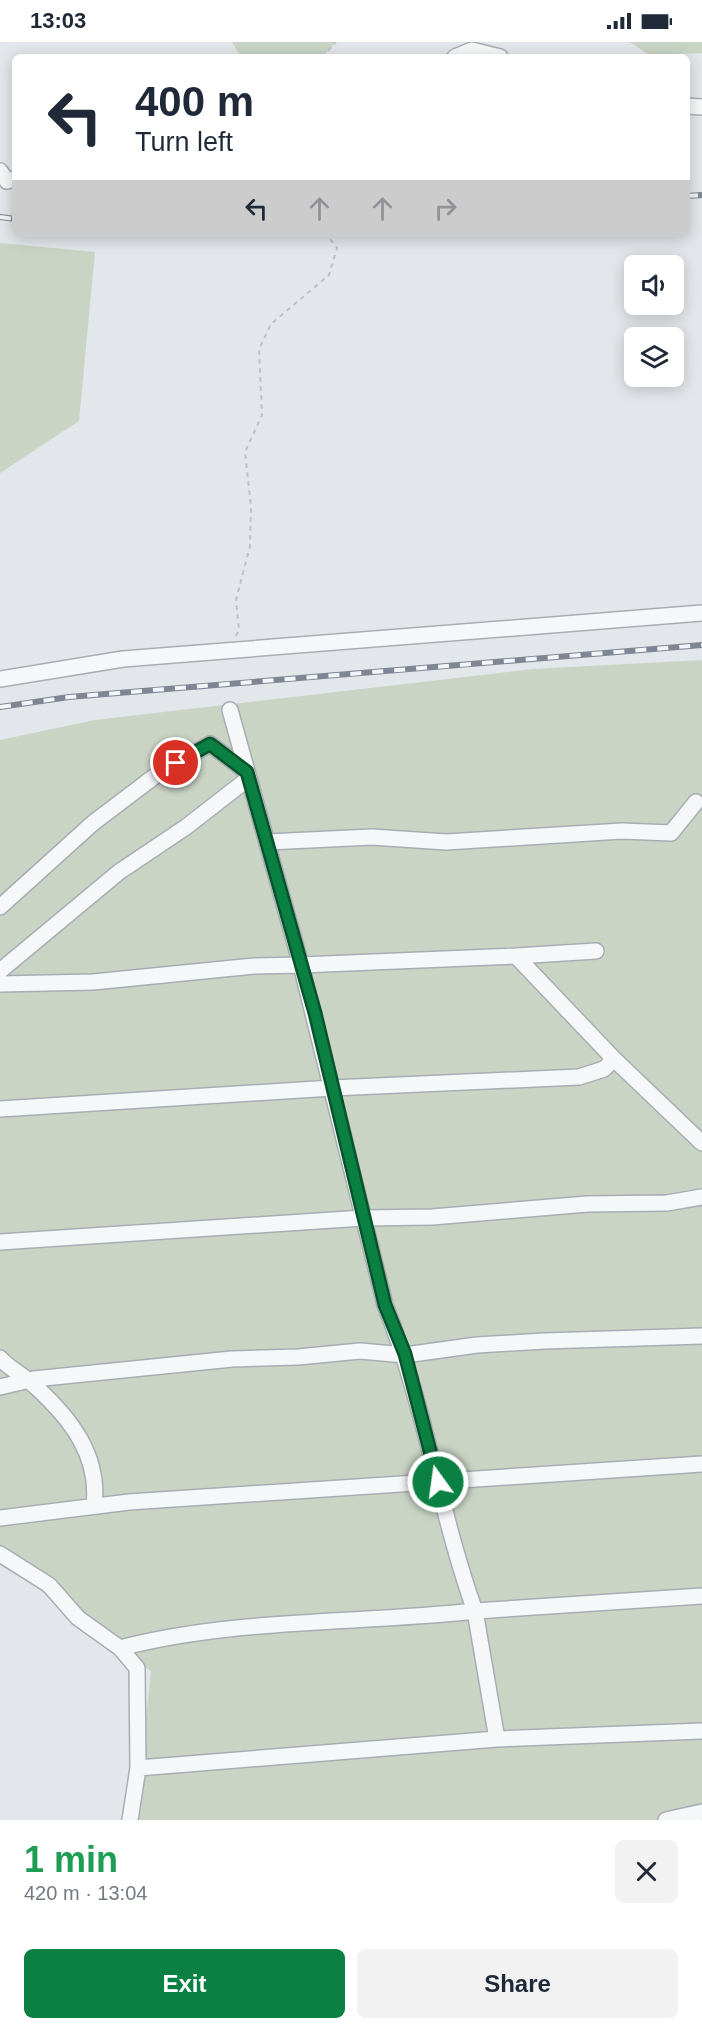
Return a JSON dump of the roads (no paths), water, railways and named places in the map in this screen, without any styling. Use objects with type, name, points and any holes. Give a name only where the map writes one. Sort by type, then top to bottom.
[{"type":"street","points":[[462,54],[472,50],[488,54]]},
{"type":"street","points":[[0,171],[7,180],[12,179]]},
{"type":"street","points":[[0,679],[123,659],[702,613]]},
{"type":"street","points":[[230,710],[302,965],[385,1305],[405,1354],[460,1571],[475,1611],[497,1739]]},
{"type":"street","points":[[0,907],[93,823],[159,773],[210,744],[248,775]]},
{"type":"street","points":[[0,971],[120,872],[186,827],[248,775]]},
{"type":"street","points":[[267,842],[372,837],[446,842],[622,831],[671,833],[696,802]]},
{"type":"street","points":[[0,984],[93,982],[254,966],[596,951]]},
{"type":"street","points":[[516,956],[614,1059],[702,1143]]},
{"type":"street","points":[[0,1109],[332,1088],[579,1077],[604,1069],[614,1059]]},
{"type":"street","points":[[0,1242],[363,1218],[432,1217],[587,1204],[667,1203],[702,1197]]},
{"type":"street","points":[[0,1387],[34,1379],[232,1359],[298,1357],[360,1351],[405,1354],[533,1342],[702,1336]]},
{"type":"street","points":[[0,1358],[36,1386],[82,1438],[92,1463],[96,1486],[94,1506]]},
{"type":"street","points":[[0,1518],[94,1506],[702,1464]]},
{"type":"street","points":[[0,1554],[49,1586],[78,1618],[120,1648],[137,1668],[138,1768],[130,1820]]},
{"type":"street","points":[[120,1648],[161,1637],[247,1627],[415,1618],[475,1611],[702,1596]]},
{"type":"street","points":[[138,1768],[497,1739],[702,1731]]},
{"type":"street","points":[[666,1820],[702,1812]]},
{"type":"railway","points":[[690,196],[702,195]]},
{"type":"railway","points":[[0,217],[12,219]]},
{"type":"railway","points":[[0,707],[69,697],[702,645]]}]
